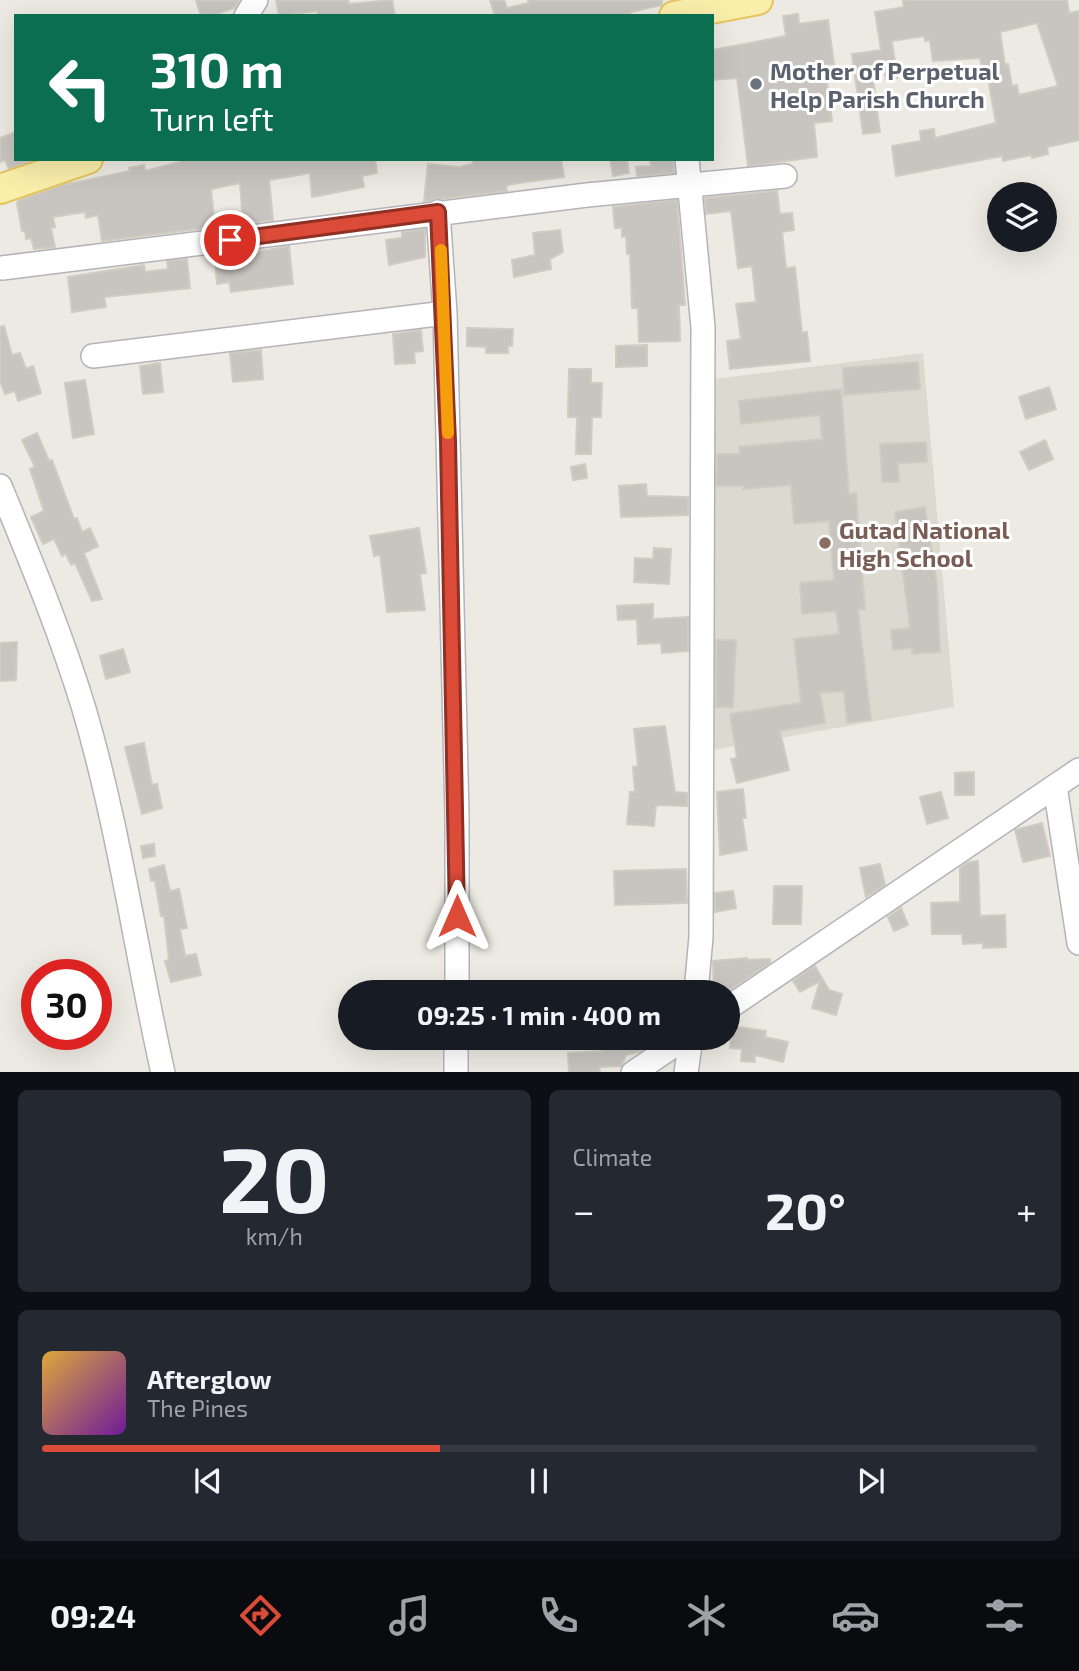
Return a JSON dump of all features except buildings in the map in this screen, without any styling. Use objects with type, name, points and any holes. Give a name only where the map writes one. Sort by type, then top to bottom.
[{"type":"main road","points":[[684,14],[758,0]]},
{"type":"main road","points":[[0,189],[82,161]]},
{"type":"street","points":[[687,161],[692,187],[703,327],[701,923],[697,980]]},
{"type":"street","points":[[2,268],[438,212],[785,176]]},
{"type":"street","points":[[438,212],[445,313],[457,815],[457,980]]},
{"type":"street","points":[[93,356],[445,313]]},
{"type":"street","points":[[0,486],[51,612],[84,708],[99,762],[163,1072]]},
{"type":"street","points":[[740,1000],[1079,770]]},
{"type":"street","points":[[1055,786],[1079,943]]},
{"type":"street","points":[[456,1050],[456,1072]]},
{"type":"street","points":[[634,1072],[667,1050]]},
{"type":"street","points":[[686,1072],[689,1050]]},
{"type":"shaded area","name":"Gutad National High School","points":[[923,353],[954,707],[707,751],[713,379]]},
{"type":"slow traffic","points":[[441,250],[448,433]]},
{"type":"place","name":"Mother of Perpetual Help Parish Church","points":[[756,84]]},
{"type":"place","name":"Gutad National High School","points":[[825,543]]},
{"type":"route","points":[[230,240],[438,212],[445,313],[457,916]]}]
